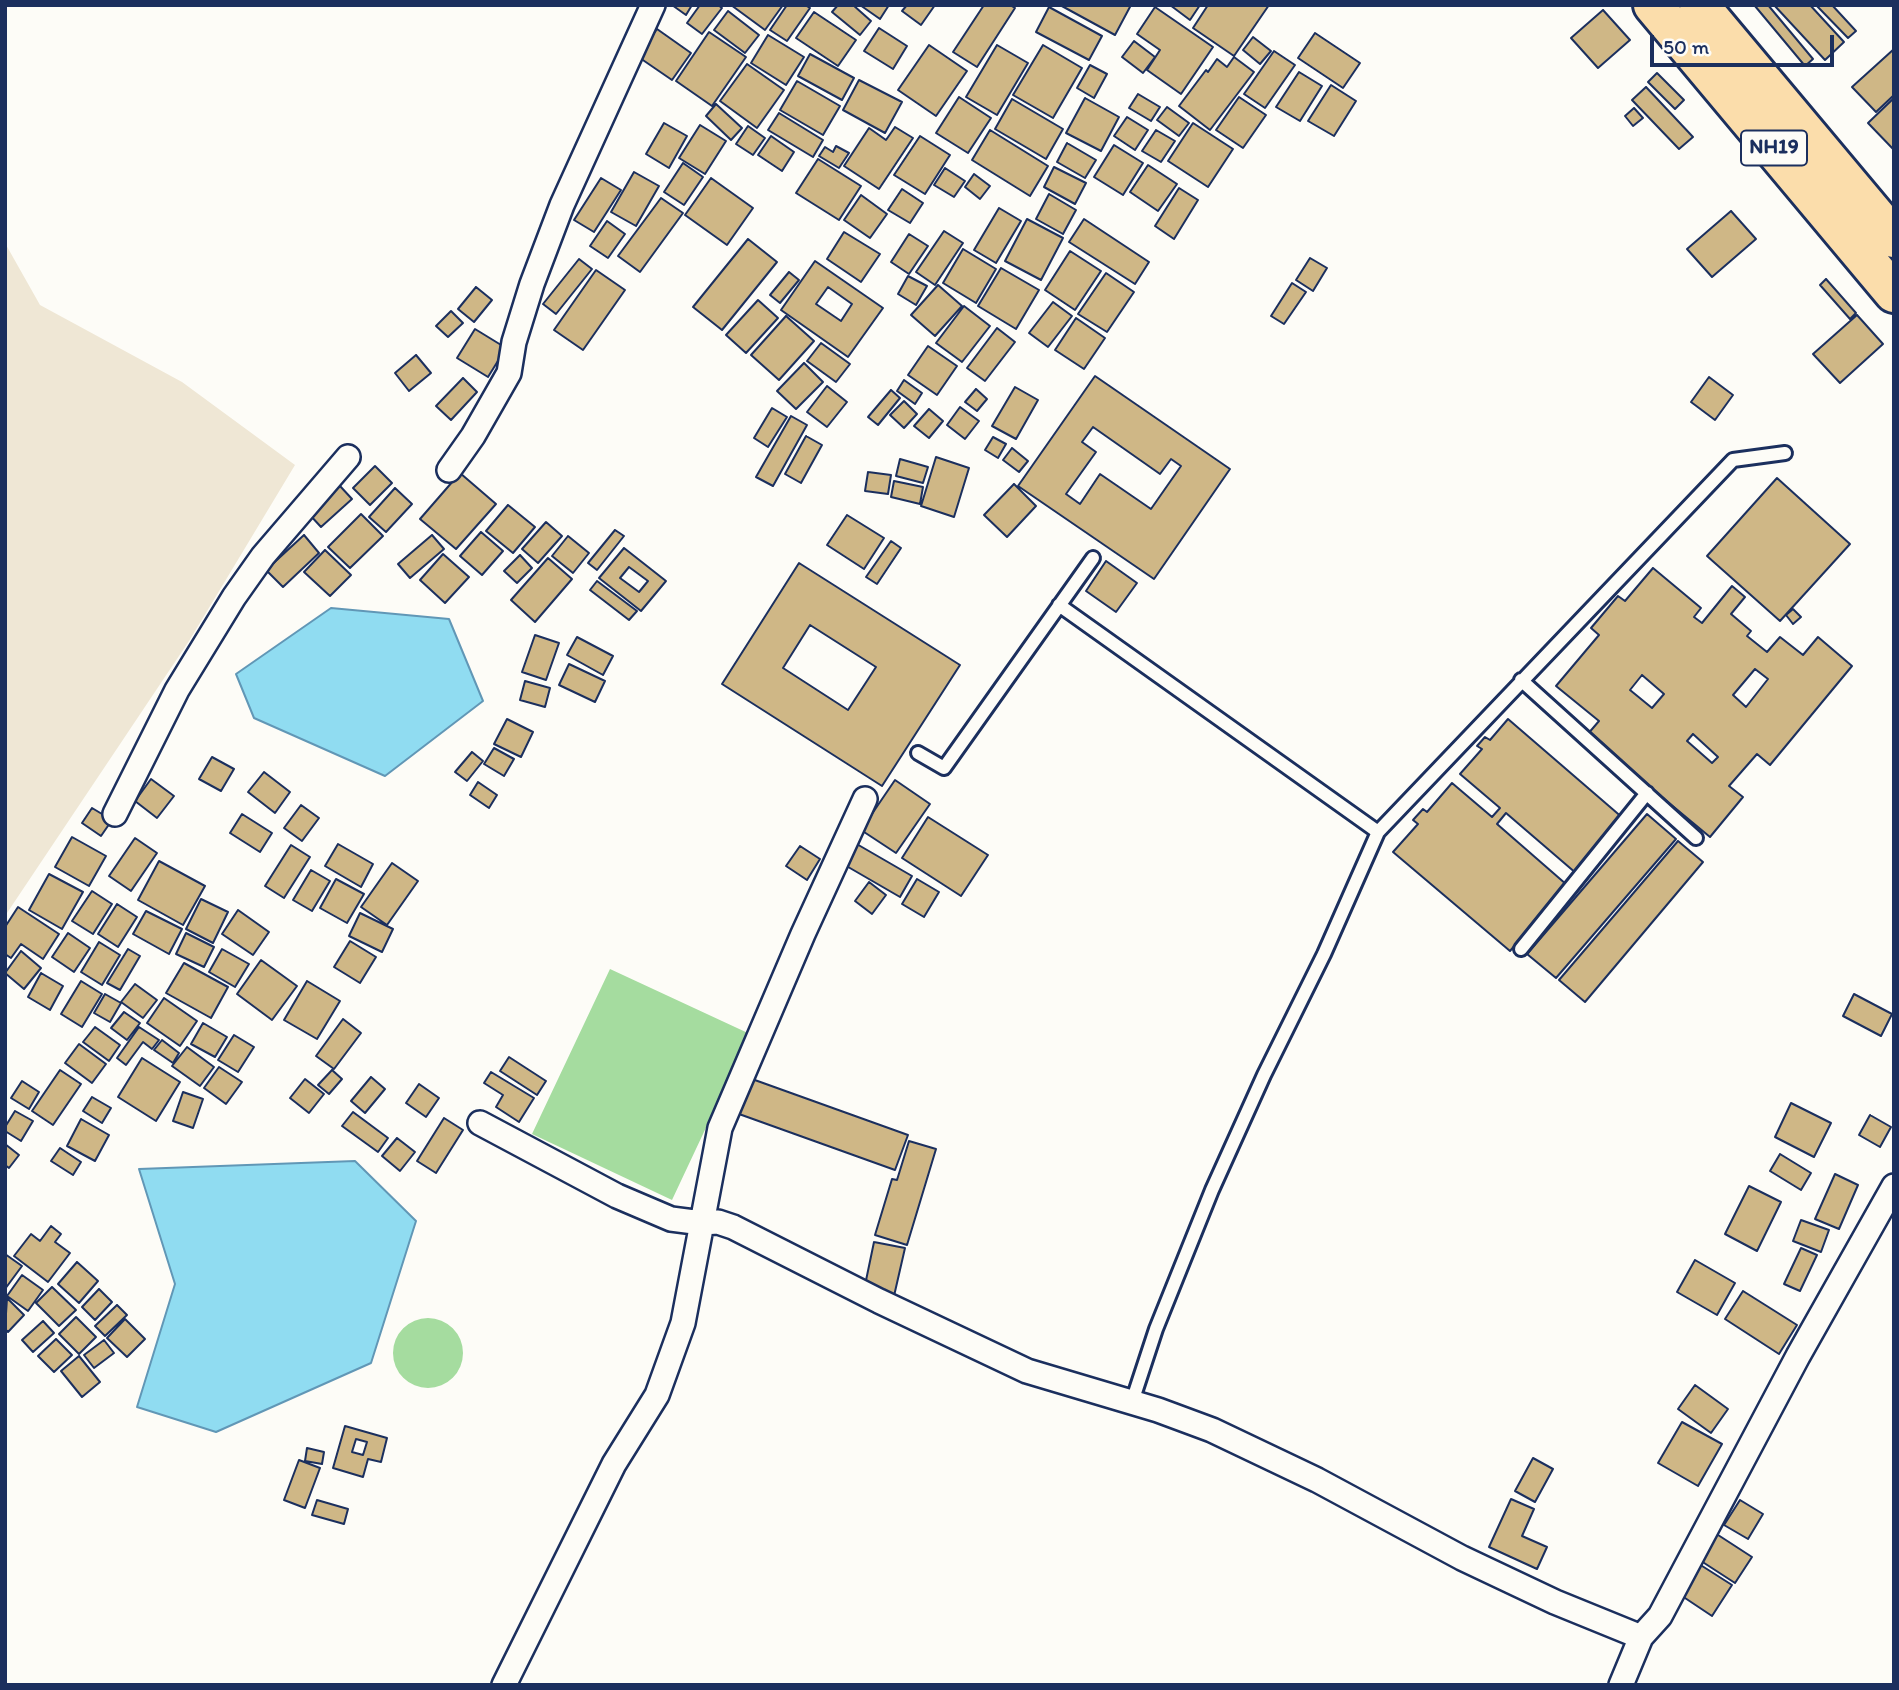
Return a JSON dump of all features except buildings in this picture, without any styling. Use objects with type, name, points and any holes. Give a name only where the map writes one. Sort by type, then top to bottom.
[{"type":"highway","name":"NH19","points":[[1653,5],[1763,108],[1894,238]]},
{"type":"highway","name":"NH19","points":[[1699,5],[1763,108],[1894,293]]},
{"type":"street","points":[[449,470],[473,436],[509,373],[514,342],[532,284],[562,205],[653,5]]},
{"type":"street","points":[[115,814],[177,690],[234,597],[263,556],[348,457]]},
{"type":"street","points":[[504,1685],[614,1464],[657,1395],[683,1323],[720,1128],[803,934],[865,799]]},
{"type":"street","points":[[480,1123],[617,1196],[670,1219],[718,1222],[733,1227],[890,1307],[1027,1371],[1132,1402],[1212,1430],[1260,1452],[1462,1558],[1555,1602],[1641,1637]]},
{"type":"street","points":[[1621,1685],[1641,1637],[1660,1616],[1798,1356],[1894,1186]]},
{"type":"lane","points":[[1132,1402],[1156,1328],[1212,1190],[1324,954],[1378,832],[1732,460],[1785,453]]},
{"type":"lane","points":[[918,753],[944,768],[1093,558]]},
{"type":"lane","points":[[1059,605],[1378,832]]},
{"type":"lane","points":[[1521,680],[1696,838]]},
{"type":"lane","points":[[1521,949],[1647,793]]},
{"type":"shaded area","points":[[5,243],[40,305],[182,382],[295,465],[189,641],[5,916]]},
{"type":"green space","points":[[610,969],[750,1034],[672,1200],[532,1134]]},
{"type":"green space","points":[[428,1318],[453,1328],[463,1353],[453,1378],[428,1388],[403,1378],[393,1353],[403,1328]]},
{"type":"water","points":[[331,608],[449,619],[483,701],[385,776],[254,718],[236,674]]},
{"type":"water","points":[[355,1161],[416,1221],[371,1363],[216,1432],[137,1407],[175,1284],[139,1169]]}]
